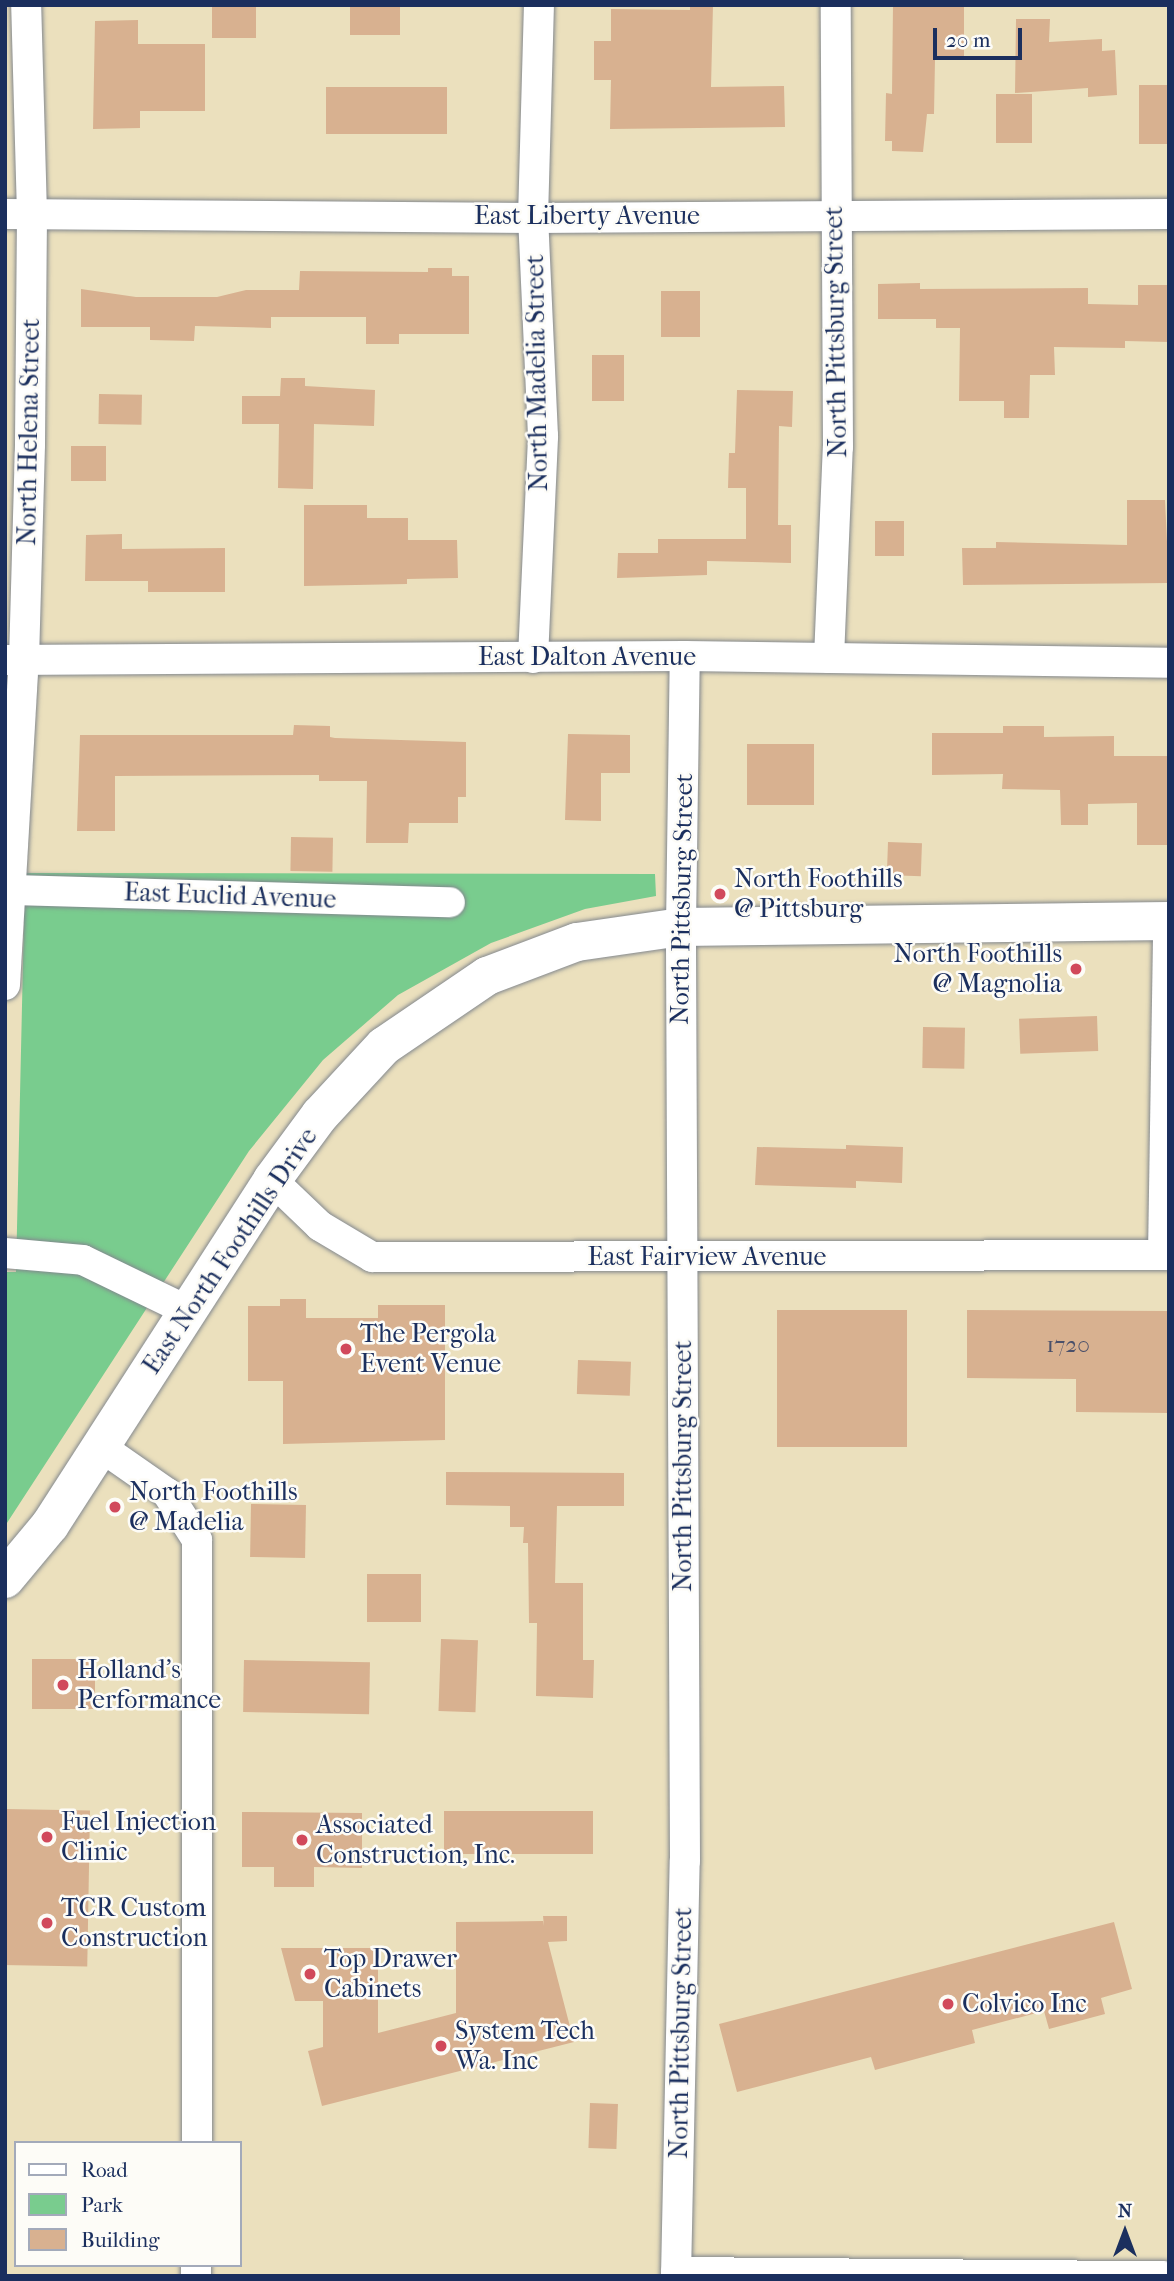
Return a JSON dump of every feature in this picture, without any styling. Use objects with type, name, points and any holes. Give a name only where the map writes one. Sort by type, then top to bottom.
[{"type":"main road","name":"East North Foothills Drive","points":[[5,1579],[50,1525],[272,1180],[320,1115],[384,1046],[487,976],[577,942],[681,927],[1168,921]]},
{"type":"street","name":"North Helena Street","points":[[5,985],[15,660],[19,214],[26,5]]},
{"type":"street","name":"North Madelia Street","points":[[533,658],[543,436],[533,218],[539,5]]},
{"type":"street","name":"North Pittsburg Street","points":[[829,658],[838,447],[836,5]]},
{"type":"street","name":"East Liberty Avenue","points":[[19,214],[533,218],[835,214],[1169,214]]},
{"type":"street","name":"North Pittsburg Street","points":[[676,2274],[685,1861],[681,927],[685,656]]},
{"type":"street","name":"East Dalton Avenue","points":[[15,660],[685,656],[1169,663]]},
{"type":"street","name":"East Euclid Avenue","points":[[10,890],[450,902]]},
{"type":"street","points":[[1166,1255],[1168,921]]},
{"type":"street","name":"East Fairview Avenue","points":[[272,1180],[320,1226],[372,1257],[1166,1255]]},
{"type":"street","points":[[5,1253],[83,1260],[188,1311]]},
{"type":"street","points":[[101,1447],[167,1493],[197,1540],[197,2141]]},
{"type":"street","points":[[676,2274],[1164,2276]]},
{"type":"green space","points":[[25,873],[655,874],[656,896],[585,909],[491,943],[398,995],[323,1060],[249,1151],[5,1526],[5,1272],[16,1272]]},
{"type":"building","points":[[212,5],[256,5],[256,38],[212,38]]},
{"type":"building","points":[[350,5],[400,5],[400,35],[350,35]]},
{"type":"building","points":[[690,5],[713,5],[711,87],[784,86],[785,127],[610,129],[611,80],[594,80],[594,41],[611,41],[611,9],[690,10]]},
{"type":"building","points":[[893,5],[964,5],[964,60],[935,60],[934,114],[927,114],[923,152],[892,151],[892,141],[885,141],[886,93],[892,94]]},
{"type":"building","points":[[1016,19],[1050,19],[1049,42],[1102,39],[1102,51],[1115,50],[1117,95],[1088,97],[1088,88],[1015,93]]},
{"type":"building","points":[[138,20],[138,44],[205,44],[205,111],[140,111],[140,128],[93,129],[95,21]]},
{"type":"building","points":[[1139,85],[1169,85],[1169,144],[1139,144]]},
{"type":"building","points":[[326,87],[447,87],[447,134],[326,134]]},
{"type":"building","points":[[996,94],[1032,94],[1032,143],[996,143]]},
{"type":"building","points":[[428,268],[452,268],[452,276],[469,276],[469,334],[399,334],[399,344],[366,344],[366,317],[271,317],[271,328],[195,326],[194,341],[150,340],[150,327],[81,327],[81,289],[136,297],[217,297],[246,290],[299,290],[300,271],[428,272]]},
{"type":"building","points":[[920,283],[920,289],[1088,288],[1088,304],[1138,305],[1138,285],[1169,285],[1169,342],[1125,341],[1125,348],[1054,347],[1055,375],[1030,375],[1029,418],[1004,418],[1004,401],[959,401],[960,328],[936,328],[936,319],[878,319],[878,284]]},
{"type":"building","points":[[661,291],[700,291],[700,337],[661,337]]},
{"type":"building","points":[[592,355],[624,355],[624,401],[592,401]]},
{"type":"building","points":[[281,378],[305,378],[305,386],[375,390],[374,426],[314,424],[313,489],[278,488],[279,424],[242,424],[242,396],[280,396]]},
{"type":"building","points":[[737,390],[793,391],[792,427],[779,426],[778,525],[791,525],[791,563],[707,561],[707,575],[617,578],[618,553],[658,553],[658,539],[746,539],[746,488],[728,488],[729,453],[735,453]]},
{"type":"building","points":[[99,394],[142,395],[141,425],[98,424]]},
{"type":"building","points":[[71,446],[106,446],[106,481],[71,481]]},
{"type":"building","points":[[1127,500],[1165,500],[1169,583],[963,585],[962,548],[996,548],[996,542],[1127,545]]},
{"type":"building","points":[[304,505],[367,505],[367,518],[408,518],[408,540],[457,540],[458,578],[407,579],[407,584],[304,586]]},
{"type":"building","points":[[875,521],[904,521],[904,556],[875,556]]},
{"type":"building","points":[[122,534],[122,549],[225,548],[225,592],[148,592],[148,581],[85,581],[86,535]]},
{"type":"building","points":[[294,725],[330,726],[330,737],[335,738],[466,742],[466,797],[458,797],[458,823],[409,823],[408,843],[366,843],[367,781],[319,781],[319,775],[115,776],[115,831],[77,831],[80,735],[293,735]]},
{"type":"building","points":[[1003,726],[1044,726],[1044,737],[1114,736],[1114,756],[1169,756],[1169,845],[1137,845],[1137,803],[1088,804],[1088,825],[1061,825],[1060,790],[1002,789],[1003,774],[932,775],[932,733],[1003,733]]},
{"type":"building","points":[[568,734],[630,735],[630,773],[601,773],[601,821],[565,820]]},
{"type":"building","points":[[747,744],[814,744],[814,805],[747,805]]},
{"type":"building","points":[[291,837],[333,838],[332,872],[290,871]]},
{"type":"building","points":[[888,842],[922,843],[921,876],[887,875]]},
{"type":"building","points":[[1097,1016],[1098,1051],[1020,1054],[1019,1019]]},
{"type":"building","points":[[923,1027],[965,1028],[964,1069],[922,1068]]},
{"type":"building","points":[[846,1145],[903,1147],[902,1183],[856,1181],[856,1188],[755,1185],[757,1147],[846,1149]]},
{"type":"building","name":"The Pergola Event Venue","points":[[280,1299],[306,1299],[306,1318],[378,1318],[378,1305],[445,1305],[445,1440],[283,1444],[283,1381],[248,1381],[248,1306],[280,1306]]},
{"type":"building","points":[[777,1310],[907,1310],[907,1447],[777,1447]]},
{"type":"building","points":[[967,1310],[1169,1311],[1169,1413],[1076,1412],[1076,1379],[967,1378]]},
{"type":"building","points":[[578,1360],[631,1362],[630,1396],[577,1394]]},
{"type":"building","points":[[446,1472],[624,1473],[624,1506],[557,1506],[555,1583],[583,1583],[583,1660],[594,1660],[593,1698],[536,1696],[537,1623],[529,1623],[528,1543],[523,1543],[524,1527],[510,1527],[510,1506],[446,1505]]},
{"type":"building","points":[[251,1504],[306,1505],[305,1558],[250,1557]]},
{"type":"building","points":[[367,1574],[421,1574],[421,1622],[367,1622]]},
{"type":"building","points":[[441,1639],[478,1640],[475,1712],[438,1711]]},
{"type":"building","name":"Holland's Performance","points":[[32,1659],[95,1659],[95,1709],[32,1709]]},
{"type":"building","points":[[244,1660],[370,1662],[369,1714],[243,1712]]},
{"type":"building","points":[[5,1809],[90,1810],[87,1966],[5,1965]]},
{"type":"building","points":[[444,1811],[593,1811],[593,1854],[444,1854]]},
{"type":"building","name":"Associated Construction, Inc.","points":[[242,1812],[362,1813],[362,1868],[314,1867],[314,1887],[274,1887],[274,1867],[242,1867]]},
{"type":"building","points":[[543,1916],[567,1916],[567,1941],[548,1942],[574,2042],[322,2106],[308,2051],[323,2047],[323,2001],[295,2001],[281,1948],[378,1948],[378,2033],[456,2013],[456,1922],[543,1921],[544,1926]]},
{"type":"building","name":"Colvico Inc","points":[[1114,1922],[1132,1989],[1101,1998],[1105,2014],[1049,2029],[1044,2011],[972,2030],[975,2043],[875,2070],[871,2057],[737,2092],[719,2024]]},
{"type":"building","points":[[590,2103],[618,2104],[616,2149],[588,2148]]},
{"type":"place","name":"North Foothills @ Pittsburg","points":[[720,894]]},
{"type":"place","name":"North Foothills @ Magnolia","points":[[1076,969]]},
{"type":"place","name":"The Pergola Event Venue","points":[[346,1349]]},
{"type":"place","name":"North Foothills @ Madelia","points":[[115,1507]]},
{"type":"place","name":"Holland's Performance","points":[[63,1685]]},
{"type":"place","name":"Fuel Injection Clinic","points":[[47,1837]]},
{"type":"place","name":"Associated Construction, Inc.","points":[[302,1840]]},
{"type":"place","name":"TCR Custom Construction","points":[[47,1923]]},
{"type":"place","name":"Top Drawer Cabinets","points":[[310,1974]]},
{"type":"place","name":"Colvico Inc","points":[[948,2004]]},
{"type":"place","name":"System Tech Wa. Inc","points":[[441,2046]]}]
